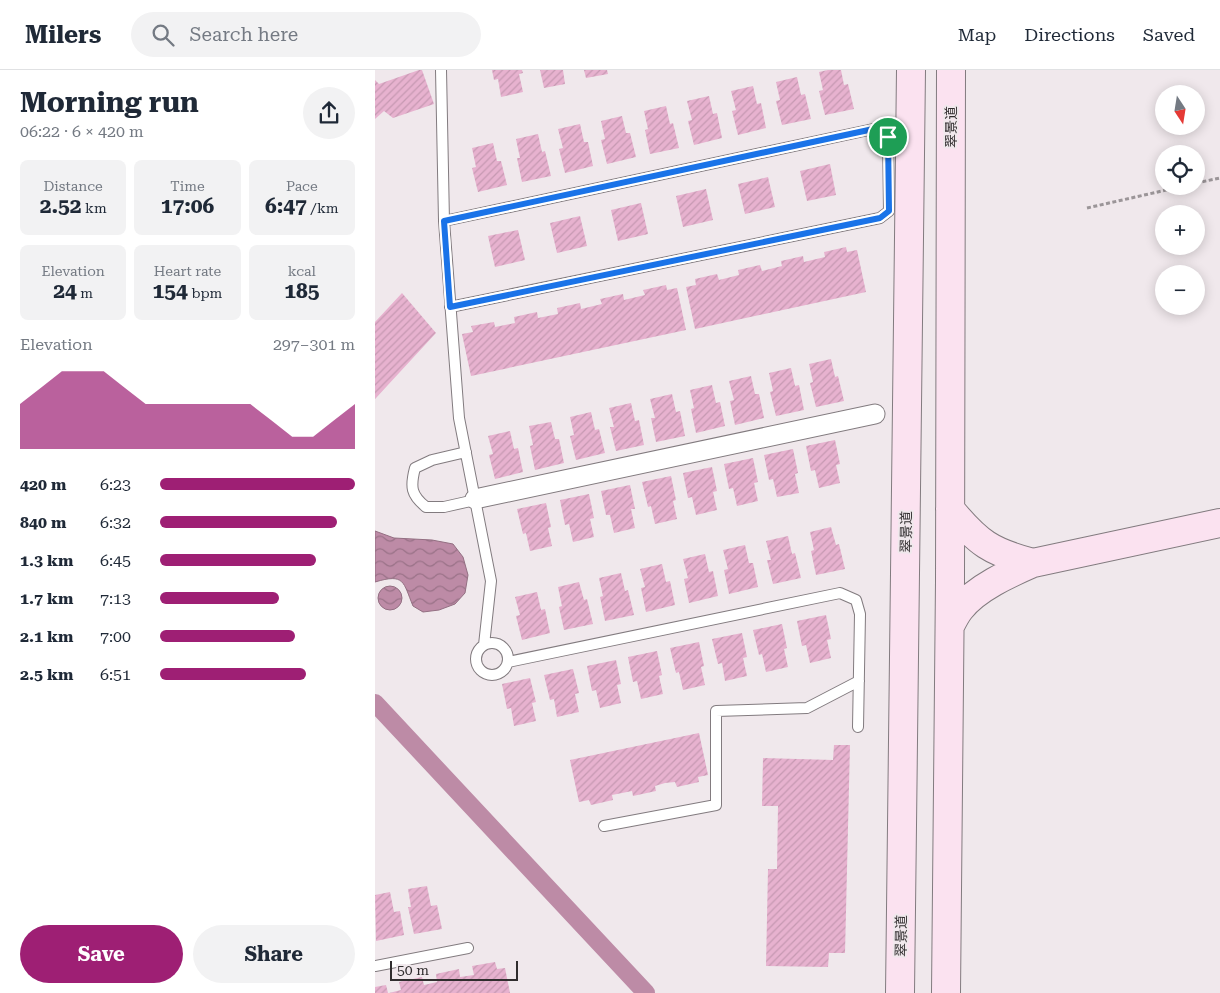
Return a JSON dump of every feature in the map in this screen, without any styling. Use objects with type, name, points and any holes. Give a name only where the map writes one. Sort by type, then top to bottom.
[{"type":"main road","name":"翠景道","points":[[900,993],[911,70]]},
{"type":"main road","name":"翠景道","points":[[947,993],[951,70]]},
{"type":"main road","points":[[950,510],[985,545],[1005,556],[1033,563]]},
{"type":"main road","points":[[950,626],[961,608],[983,589],[1008,574],[1033,563],[1220,522]]},
{"type":"street","points":[[475,499],[875,414]]},
{"type":"lane","points":[[441,70],[444,221],[459,418],[491,581],[484,645]]},
{"type":"lane","points":[[444,221],[878,128],[888,137],[889,211],[880,218],[450,307]]},
{"type":"lane","points":[[466,452],[432,460],[415,468],[411,484],[416,499],[426,507],[444,507],[475,499]]},
{"type":"lane","points":[[508,662],[841,593],[856,600],[860,614],[858,727]]},
{"type":"lane","points":[[495,642],[504,647],[507,652],[508,662],[506,667],[498,674],[493,675],[483,672],[476,658],[480,648],[495,642]]},
{"type":"lane","points":[[604,826],[716,805],[716,712],[807,708],[859,681]]},
{"type":"lane","points":[[375,966],[468,948]]},
{"type":"path","points":[[1205,182],[1220,178]]},
{"type":"path","points":[[1087,208],[1155,193]]},
{"type":"water","points":[[375,531],[394,538],[432,540],[453,544],[463,557],[468,575],[465,593],[455,604],[439,610],[423,612],[413,606],[404,585],[398,579],[385,579],[375,582]]},
{"type":"water","points":[[385,586],[395,586],[402,593],[402,603],[395,610],[385,610],[378,603],[378,593]]},
{"type":"building","points":[[422,70],[434,104],[393,118],[384,111],[375,119],[375,80],[379,84]]},
{"type":"building","points":[[492,70],[522,70],[523,73],[519,74],[523,92],[501,97],[498,79],[494,80]]},
{"type":"building","points":[[540,70],[563,70],[565,84],[544,88]]},
{"type":"building","points":[[584,70],[607,70],[608,74],[586,78]]},
{"type":"building","points":[[841,70],[844,85],[848,84],[854,109],[825,115],[819,91],[823,90],[819,72]]},
{"type":"building","points":[[797,77],[801,95],[805,94],[811,119],[782,125],[776,101],[780,100],[776,82]]},
{"type":"building","points":[[753,86],[757,104],[761,103],[766,128],[738,135],[732,111],[736,110],[731,91]]},
{"type":"building","points":[[709,96],[713,114],[717,113],[722,138],[694,145],[688,121],[692,120],[687,101]]},
{"type":"building","points":[[666,106],[670,124],[673,123],[679,148],[650,154],[645,130],[648,129],[644,111]]},
{"type":"building","points":[[622,116],[626,133],[630,133],[636,157],[607,164],[601,140],[605,139],[601,121]]},
{"type":"building","points":[[580,124],[584,142],[588,142],[593,166],[565,173],[559,149],[563,148],[558,129]]},
{"type":"building","points":[[538,134],[542,152],[545,151],[551,176],[522,182],[517,158],[520,158],[516,139]]},
{"type":"building","points":[[493,143],[497,161],[501,161],[507,185],[478,192],[472,168],[476,167],[472,148]]},
{"type":"building","points":[[830,164],[836,195],[807,201],[800,171]]},
{"type":"building","points":[[768,177],[775,207],[745,214],[738,184]]},
{"type":"building","points":[[706,189],[713,220],[683,227],[676,196]]},
{"type":"building","points":[[641,203],[648,234],[618,241],[611,210]]},
{"type":"building","points":[[580,216],[587,246],[557,253],[550,223]]},
{"type":"building","points":[[518,230],[525,260],[495,267],[488,236]]},
{"type":"building","points":[[846,247],[847,252],[857,250],[866,292],[695,329],[686,287],[696,285],[695,279],[717,274],[719,280],[739,275],[738,270],[760,265],[762,271],[782,266],[781,261],[803,256],[804,262],[825,257],[824,252]]},
{"type":"building","points":[[666,285],[667,290],[677,288],[686,330],[471,376],[462,334],[473,332],[471,326],[494,322],[495,327],[515,323],[514,317],[537,312],[538,318],[558,314],[557,308],[580,303],[581,309],[602,304],[600,299],[623,294],[624,300],[645,295],[643,290]]},
{"type":"building","points":[[402,293],[436,333],[375,399],[375,322]]},
{"type":"building","points":[[831,359],[835,377],[838,376],[844,401],[816,407],[810,383],[813,382],[809,364]]},
{"type":"building","points":[[791,368],[795,386],[799,385],[804,410],[776,416],[770,392],[773,391],[769,373]]},
{"type":"building","points":[[751,376],[755,394],[759,394],[764,418],[735,425],[730,401],[734,400],[729,381]]},
{"type":"building","points":[[712,385],[716,403],[720,402],[725,426],[696,433],[691,409],[694,408],[690,390]]},
{"type":"building","points":[[672,394],[676,412],[680,411],[685,436],[656,442],[651,418],[655,418],[650,399]]},
{"type":"building","points":[[631,403],[635,421],[639,420],[644,445],[616,451],[610,427],[614,427],[609,408]]},
{"type":"building","points":[[591,412],[595,430],[599,429],[605,453],[576,460],[570,436],[574,435],[570,417]]},
{"type":"building","points":[[551,422],[555,439],[559,439],[564,463],[535,470],[530,446],[533,445],[529,426]]},
{"type":"building","points":[[510,431],[514,449],[518,448],[523,472],[495,479],[489,455],[493,454],[488,436]]},
{"type":"building","points":[[835,440],[840,464],[836,465],[840,483],[819,488],[815,470],[811,471],[806,446]]},
{"type":"building","points":[[793,449],[798,473],[795,474],[799,493],[777,497],[773,479],[769,480],[764,455]]},
{"type":"building","points":[[753,458],[758,482],[754,483],[758,501],[737,506],[733,488],[729,489],[724,464]]},
{"type":"building","points":[[712,467],[717,491],[713,492],[717,510],[696,515],[692,497],[688,498],[683,473]]},
{"type":"building","points":[[671,476],[676,500],[673,501],[677,519],[655,524],[651,506],[648,507],[642,482]]},
{"type":"building","points":[[630,485],[635,509],[631,509],[635,528],[614,533],[610,515],[606,515],[601,491]]},
{"type":"building","points":[[589,494],[594,518],[590,519],[594,537],[573,542],[569,524],[565,525],[560,500]]},
{"type":"building","points":[[546,503],[551,527],[548,528],[552,546],[530,551],[526,533],[523,534],[517,509]]},
{"type":"building","points":[[831,527],[836,545],[839,544],[845,569],[816,575],[811,551],[814,550],[810,532]]},
{"type":"building","points":[[788,536],[792,554],[795,553],[801,578],[773,584],[767,560],[771,560],[766,541]]},
{"type":"building","points":[[745,545],[749,563],[753,563],[758,587],[729,594],[724,570],[728,569],[723,550]]},
{"type":"building","points":[[705,554],[709,572],[713,571],[718,596],[689,603],[684,579],[688,578],[683,559]]},
{"type":"building","points":[[662,564],[666,582],[670,581],[675,605],[646,612],[641,588],[645,587],[640,569]]},
{"type":"building","points":[[621,573],[625,591],[628,590],[634,615],[605,621],[600,597],[603,596],[599,578]]},
{"type":"building","points":[[579,582],[584,600],[587,599],[593,624],[564,630],[559,607],[562,606],[558,587]]},
{"type":"building","points":[[537,592],[541,610],[545,609],[550,633],[522,640],[516,616],[520,615],[515,597]]},
{"type":"building","points":[[826,615],[831,639],[827,640],[831,658],[810,663],[806,645],[802,646],[797,621]]},
{"type":"building","points":[[782,624],[787,648],[784,649],[788,667],[766,672],[762,654],[759,655],[753,630]]},
{"type":"building","points":[[742,633],[747,657],[743,658],[747,676],[725,681],[722,663],[718,664],[712,639]]},
{"type":"building","points":[[699,642],[704,666],[701,667],[705,685],[683,690],[679,672],[676,673],[670,648]]},
{"type":"building","points":[[657,651],[662,675],[659,676],[663,694],[641,699],[637,681],[633,682],[628,657]]},
{"type":"building","points":[[616,660],[621,684],[617,685],[621,703],[600,708],[596,690],[592,691],[587,666]]},
{"type":"building","points":[[573,669],[579,693],[575,694],[579,712],[557,717],[554,699],[550,700],[544,675]]},
{"type":"building","points":[[530,678],[536,702],[532,703],[536,721],[514,726],[511,708],[507,709],[502,684]]},
{"type":"building","points":[[699,733],[708,775],[698,777],[699,782],[677,787],[675,782],[665,783],[655,786],[656,791],[633,796],[632,791],[612,795],[613,800],[591,805],[589,800],[579,802],[570,760]]},
{"type":"building","points":[[834,745],[850,745],[845,953],[829,953],[828,967],[766,966],[768,869],[777,869],[778,806],[762,806],[763,758],[833,760]]},
{"type":"building","points":[[427,886],[431,906],[437,905],[442,929],[414,934],[408,907],[411,907],[408,889]]},
{"type":"building","points":[[390,892],[394,912],[400,911],[404,935],[376,941],[375,895]]},
{"type":"building","points":[[495,962],[497,969],[505,968],[510,993],[389,993],[401,990],[399,982],[422,977],[424,985],[437,982],[436,974],[459,969],[460,977],[474,975],[472,966]]},
{"type":"building","points":[[386,985],[388,993],[375,993],[375,987]]},
{"type":"waterway","points":[[375,703],[646,993]]},
{"type":"route","points":[[878,128],[888,137],[889,211],[880,218],[450,307],[444,221],[878,128]]}]
